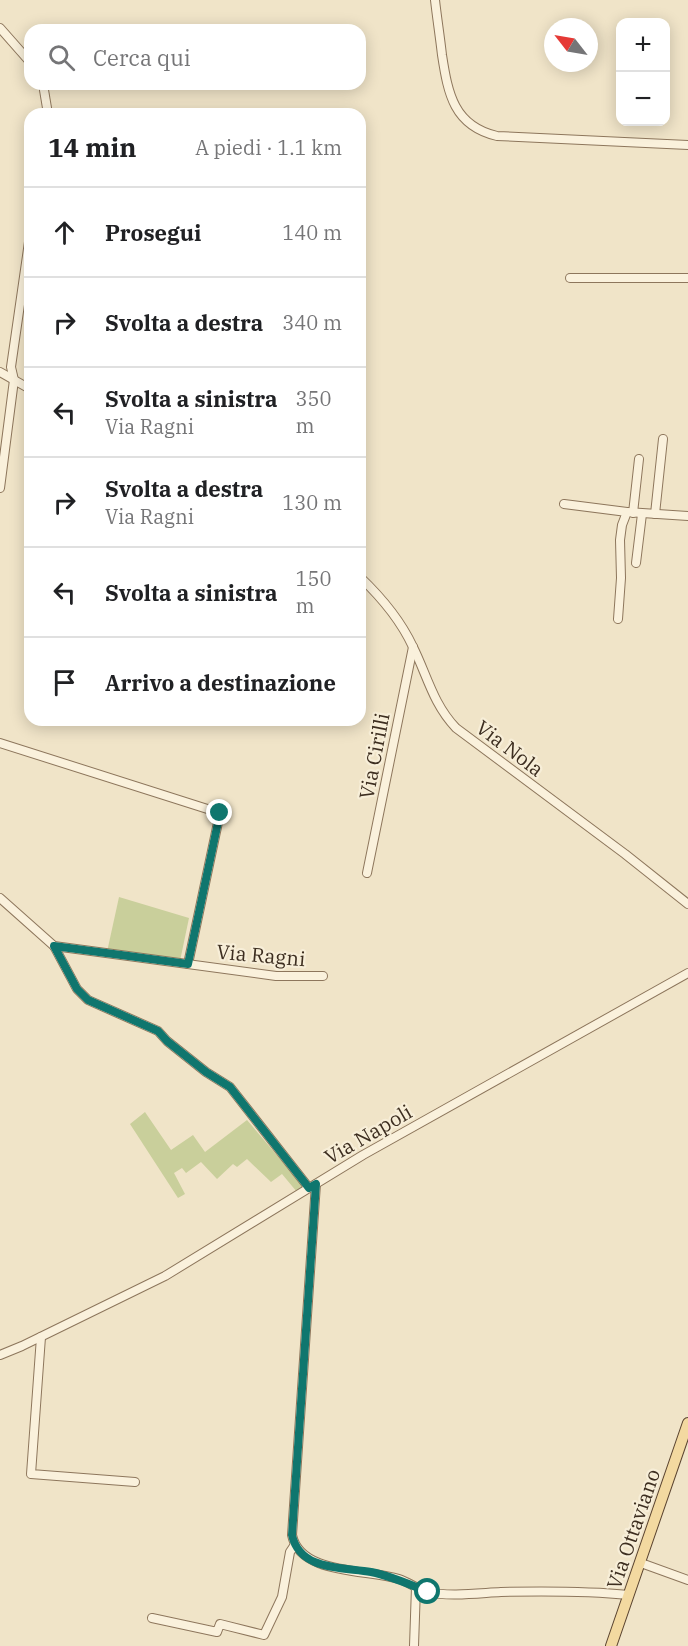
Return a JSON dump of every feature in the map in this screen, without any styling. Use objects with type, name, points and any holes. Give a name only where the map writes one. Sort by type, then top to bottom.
[{"type":"main road","name":"Via Ottaviano","points":[[611,1646],[687,1427]]},
{"type":"street","points":[[435,0],[447,88],[452,104],[469,124],[481,132],[497,136],[688,145]]},
{"type":"street","points":[[0,28],[24,55]]},
{"type":"street","points":[[44,90],[47,108]]},
{"type":"street","points":[[0,488],[14,380],[11,367],[24,277]]},
{"type":"street","points":[[570,278],[688,278]]},
{"type":"street","points":[[0,372],[24,386]]},
{"type":"street","points":[[655,514],[663,439]]},
{"type":"street","points":[[636,563],[634,513],[639,459]]},
{"type":"street","points":[[564,504],[634,513],[688,516]]},
{"type":"street","points":[[618,619],[622,525],[634,513]]},
{"type":"street","name":"Via Nola","points":[[366,584],[388,608],[413,646],[437,704],[456,728],[688,904]]},
{"type":"street","name":"Via Cirilli","points":[[368,873],[413,646]]},
{"type":"street","points":[[0,743],[220,813],[188,964]]},
{"type":"street","points":[[0,898],[54,946],[77,989],[88,1000],[158,1031],[206,1072],[230,1087],[312,1186],[292,1535],[294,1546],[306,1557],[322,1565],[370,1572],[401,1580],[428,1592],[444,1594],[531,1591],[629,1595]]},
{"type":"street","name":"Via Ragni","points":[[54,946],[276,976],[323,976]]},
{"type":"street","name":"Via Napoli","points":[[0,1355],[165,1276],[373,1149],[688,973]]},
{"type":"street","points":[[41,1337],[31,1473],[135,1482]]},
{"type":"street","points":[[152,1618],[216,1632],[219,1624],[264,1635],[282,1597],[290,1552],[294,1546]]},
{"type":"street","points":[[640,1563],[688,1580]]},
{"type":"street","points":[[414,1646],[416,1587]]},
{"type":"green space","points":[[119,897],[189,918],[180,961],[107,952]]},
{"type":"green space","points":[[145,1112],[171,1150],[193,1135],[205,1152],[247,1120],[305,1188],[297,1192],[282,1174],[271,1182],[247,1159],[237,1167],[233,1164],[217,1179],[201,1162],[186,1173],[182,1168],[174,1173],[185,1194],[178,1198],[130,1124]]},
{"type":"route","points":[[220,813],[188,964],[54,946],[77,989],[88,1000],[158,1031],[206,1072],[230,1087],[309,1188],[316,1184],[292,1535],[294,1546],[316,1563],[401,1580],[428,1592]]}]
